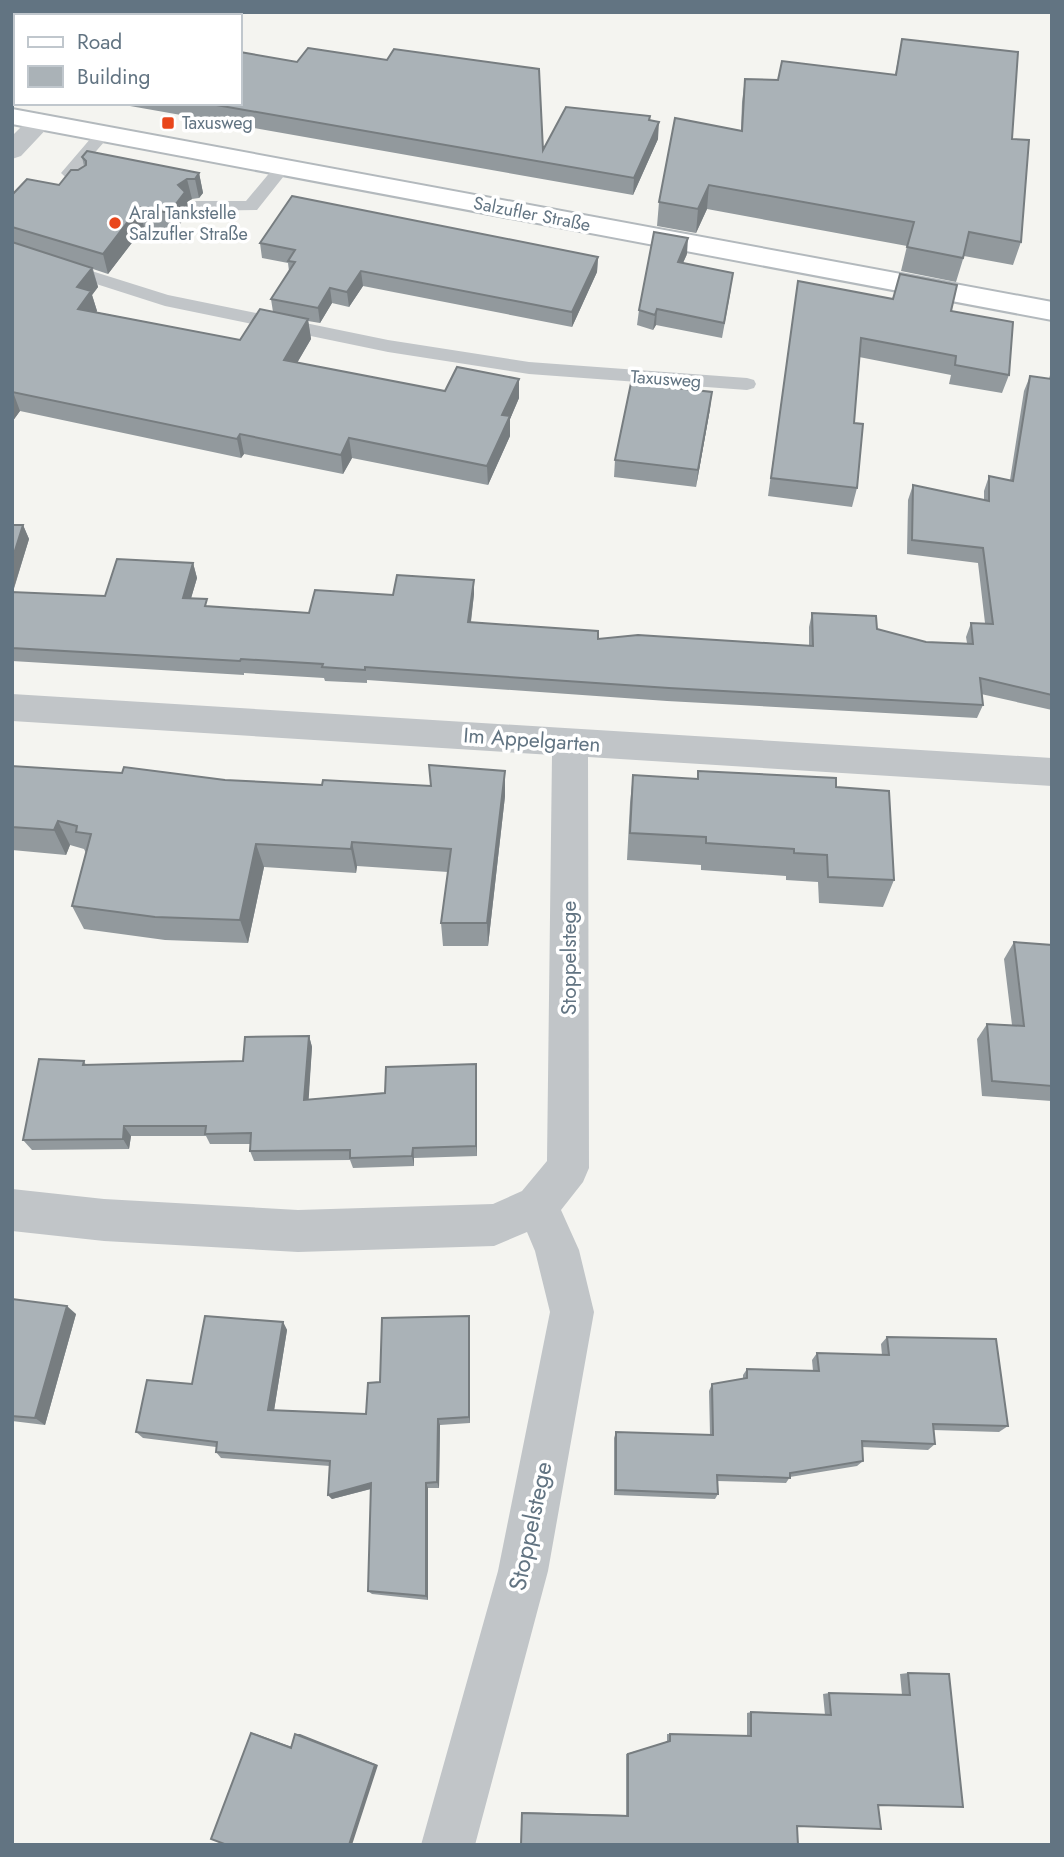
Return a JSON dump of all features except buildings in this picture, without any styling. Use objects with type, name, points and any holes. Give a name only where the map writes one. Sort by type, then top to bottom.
[{"type":"main road","name":"Salzufler Straße","points":[[12,116],[1052,311]]},
{"type":"street","points":[[12,151],[40,122]]},
{"type":"street","name":"Im Appelgarten","points":[[12,707],[1052,772]]},
{"type":"street","name":"Stoppelstege","points":[[12,1210],[104,1220],[298,1231],[494,1225],[537,1206],[568,1168],[570,742]]},
{"type":"street","name":"Stoppelstege","points":[[448,1845],[523,1571],[572,1312],[557,1250],[537,1206]]},
{"type":"lane","points":[[82,183],[69,173],[103,134]]},
{"type":"lane","points":[[193,206],[251,206],[283,167]]},
{"type":"lane","name":"Taxusweg","points":[[12,251],[165,300],[388,346],[529,369],[747,384]]},
{"type":"place","name":"Taxusweg","points":[[168,123]]},
{"type":"place","name":"Aral Tankstelle Salzufler Straße","points":[[115,223]]}]
